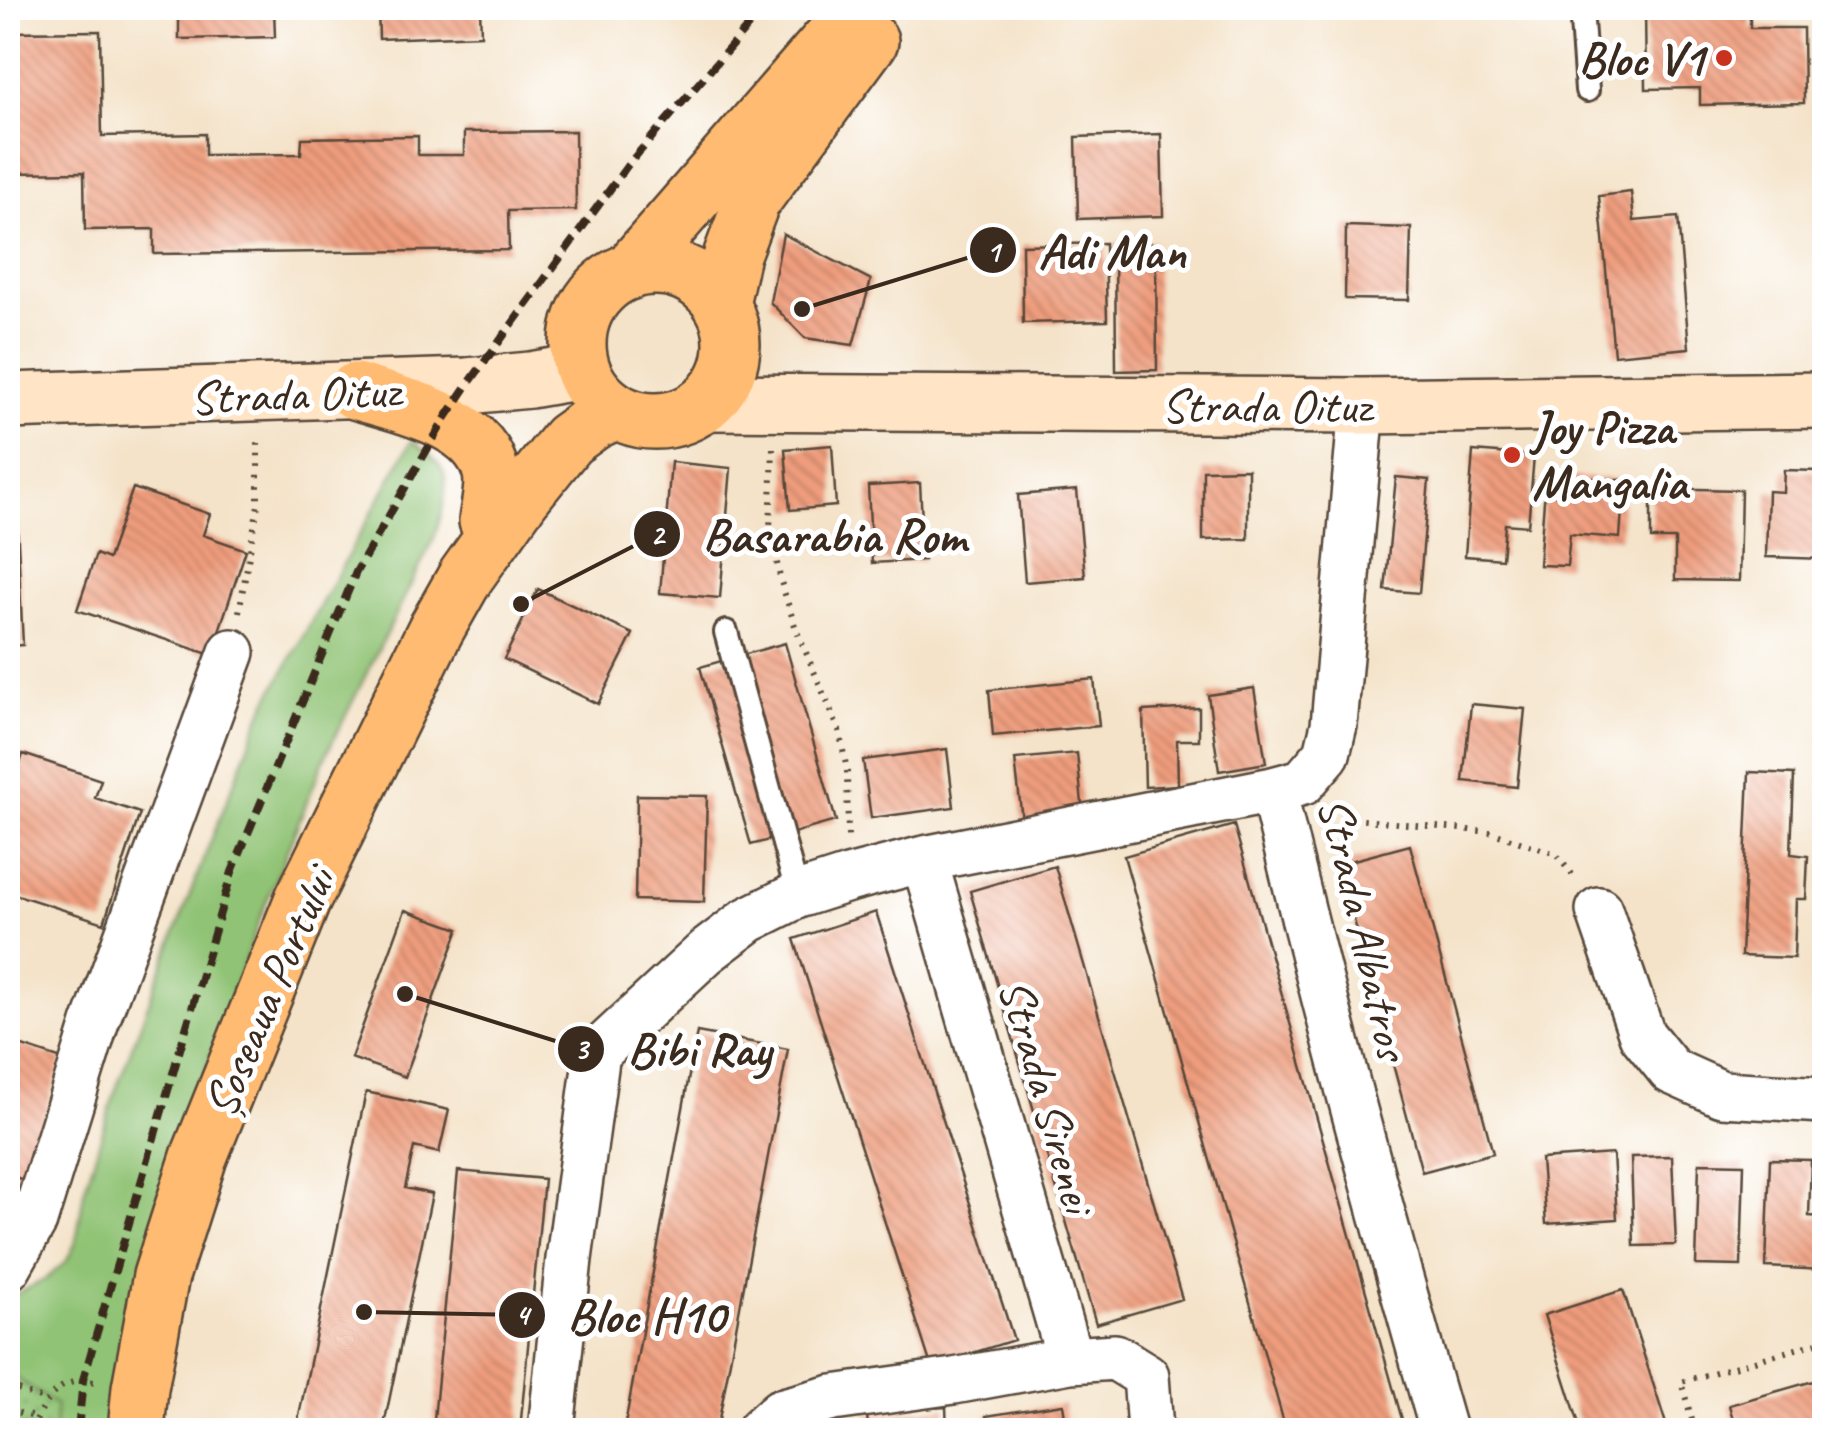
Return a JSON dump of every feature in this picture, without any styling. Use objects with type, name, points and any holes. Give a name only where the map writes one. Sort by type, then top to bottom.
[{"type":"main road","points":[[629,272],[858,8]]},
{"type":"main road","points":[[722,304],[732,254],[752,201],[896,8]]},
{"type":"main road","points":[[655,267],[681,272],[704,285],[722,304],[731,329],[732,356],[718,389],[693,412],[654,422],[635,420],[599,391],[578,348],[578,335],[585,312],[598,291],[618,276],[655,267]]},
{"type":"main road","name":"Strada Oituz","points":[[8,400],[355,392],[498,384],[599,391]]},
{"type":"main road","name":"Șoseaua Portului","points":[[466,576],[487,520],[599,391]]},
{"type":"main road","name":"Șoseaua Portului","points":[[138,1409],[161,1276],[199,1158],[304,899],[466,576],[568,440],[592,422],[599,391]]},
{"type":"main road","points":[[355,392],[445,419],[477,446],[491,473],[487,520]]},
{"type":"main road","name":"Strada Oituz","points":[[707,402],[1362,406],[1824,400]]},
{"type":"street","name":"Strada Albatros","points":[[1362,406],[1334,725],[1327,754],[1288,786],[1299,900],[1444,1430]]},
{"type":"street","points":[[8,1268],[34,1220],[95,1024],[232,652]]},
{"type":"street","points":[[552,1430],[568,1258],[597,1053],[706,952],[748,920],[798,895],[848,879],[924,859],[1288,786]]},
{"type":"street","name":"Strada Sirenei","points":[[924,859],[1070,1360]]},
{"type":"street","points":[[1599,910],[1642,1035],[1671,1070],[1722,1094],[1824,1100]]},
{"type":"street","points":[[760,1430],[780,1412],[832,1398],[1070,1360],[1115,1357],[1146,1376],[1150,1430]]},
{"type":"lane","points":[[1581,8],[1587,90]]},
{"type":"lane","points":[[726,632],[798,895]]},
{"type":"path","points":[[232,652],[258,505],[259,394]]},
{"type":"path","points":[[774,402],[770,530],[796,629],[839,730],[847,770],[848,879]]},
{"type":"path","points":[[1288,786],[1354,820],[1490,832],[1556,854],[1599,910]]},
{"type":"path","points":[[1695,1430],[1680,1382],[1824,1341]]},
{"type":"path","points":[[31,1430],[45,1400],[62,1386],[82,1380],[138,1409]]},
{"type":"path","points":[[8,1386],[45,1400]]},
{"type":"path","points":[[8,1410],[38,1418]]},
{"type":"green space","points":[[412,440],[443,471],[445,495],[439,522],[325,757],[210,1056],[110,1430],[8,1430],[8,1298],[46,1279],[66,1262],[76,1242],[84,1191],[116,1089],[264,707]]},
{"type":"green space","points":[[8,1372],[56,1405],[54,1430],[8,1430]]},
{"type":"building","points":[[179,8],[274,8],[275,37],[179,39]]},
{"type":"building","points":[[378,8],[480,8],[481,35],[379,39]]},
{"type":"building","points":[[571,8],[611,8],[611,11],[571,13]]},
{"type":"building","name":"Bloc V1","points":[[1645,8],[1750,8],[1750,28],[1803,28],[1804,103],[1700,105],[1700,88],[1646,89]]},
{"type":"building","points":[[100,31],[102,136],[205,134],[205,155],[301,154],[302,138],[418,136],[418,155],[464,155],[464,132],[575,131],[576,210],[508,211],[509,250],[154,254],[154,229],[85,230],[84,172],[8,173],[8,32]]},
{"type":"building","points":[[1161,134],[1163,216],[1078,219],[1076,137]]},
{"type":"building","points":[[1631,192],[1634,221],[1678,217],[1689,348],[1614,355],[1599,196]]},
{"type":"building","points":[[1346,226],[1411,228],[1409,300],[1345,299]]},
{"type":"building","points":[[783,234],[871,280],[853,345],[805,338],[770,302]]},
{"type":"building","points":[[1105,243],[1107,321],[1023,323],[1022,245]]},
{"type":"building","points":[[1115,243],[1156,243],[1157,370],[1116,371]]},
{"type":"building","points":[[832,445],[836,506],[790,510],[785,449]]},
{"type":"building","points":[[1473,451],[1534,456],[1528,526],[1505,524],[1502,559],[1465,556]]},
{"type":"building","points":[[14,459],[23,645],[8,646],[8,460]]},
{"type":"building","points":[[671,462],[731,468],[720,598],[660,593]]},
{"type":"building","points":[[1248,469],[1248,539],[1203,540],[1203,470]]},
{"type":"building","points":[[1784,470],[1818,471],[1817,493],[1824,493],[1824,559],[1766,557],[1768,491],[1783,492]]},
{"type":"building","points":[[1546,475],[1624,480],[1620,538],[1570,534],[1567,566],[1539,565]]},
{"type":"building","points":[[1396,477],[1429,480],[1419,593],[1385,590]]},
{"type":"building","points":[[920,483],[924,560],[872,563],[868,486]]},
{"type":"building","points":[[133,488],[210,514],[203,535],[246,550],[211,655],[77,610],[96,554],[108,559]]},
{"type":"building","points":[[1651,488],[1741,490],[1739,581],[1675,580],[1675,539],[1651,539]]},
{"type":"building","points":[[1077,490],[1085,577],[1025,582],[1018,495]]},
{"type":"building","points":[[538,589],[633,634],[598,704],[504,659]]},
{"type":"building","points":[[785,643],[836,821],[751,845],[700,667]]},
{"type":"building","points":[[1094,679],[1099,726],[993,736],[989,690]]},
{"type":"building","points":[[1254,688],[1266,763],[1219,771],[1208,695]]},
{"type":"building","points":[[1471,704],[1525,709],[1517,787],[1463,781]]},
{"type":"building","points":[[1199,708],[1199,740],[1177,740],[1178,785],[1145,787],[1143,711]]},
{"type":"building","points":[[947,749],[954,807],[871,818],[863,760]]},
{"type":"building","points":[[1077,753],[1083,814],[1022,820],[1015,759]]},
{"type":"building","points":[[23,754],[101,780],[95,798],[140,813],[104,923],[8,892],[8,802]]},
{"type":"building","points":[[1749,772],[1794,774],[1791,854],[1808,856],[1806,899],[1796,899],[1794,958],[1741,956]]},
{"type":"building","points":[[637,795],[707,796],[704,902],[635,900]]},
{"type":"building","points":[[1234,825],[1405,1430],[1286,1430],[1124,856]]},
{"type":"building","points":[[1410,845],[1493,1153],[1422,1172],[1339,864]]},
{"type":"building","points":[[1055,866],[1182,1299],[1096,1324],[970,891]]},
{"type":"building","points":[[405,910],[459,929],[405,1077],[351,1058]]},
{"type":"building","points":[[876,912],[1014,1340],[931,1366],[794,939]]},
{"type":"building","points":[[8,1025],[14,1027],[10,1042],[62,1059],[24,1180],[8,1175]]},
{"type":"building","points":[[697,1032],[788,1049],[717,1430],[624,1430]]},
{"type":"building","points":[[366,1092],[449,1110],[439,1153],[414,1147],[405,1188],[432,1194],[383,1430],[296,1430]]},
{"type":"building","points":[[1613,1154],[1617,1219],[1546,1224],[1541,1159]]},
{"type":"building","points":[[1672,1156],[1676,1245],[1634,1246],[1631,1157]]},
{"type":"building","points":[[1770,1159],[1811,1160],[1809,1216],[1824,1217],[1824,1270],[1766,1267]]},
{"type":"building","points":[[1699,1163],[1744,1164],[1741,1266],[1696,1265]]},
{"type":"building","points":[[458,1171],[544,1179],[520,1430],[433,1430]]},
{"type":"building","points":[[1623,1290],[1668,1430],[1581,1430],[1544,1315]]},
{"type":"building","points":[[1824,1378],[1824,1430],[1736,1430],[1729,1405]]},
{"type":"building","points":[[1063,1404],[1067,1430],[988,1430],[986,1416]]},
{"type":"building","points":[[946,1407],[947,1430],[868,1430],[867,1412]]},
{"type":"railway","points":[[78,1430],[83,1380],[232,872],[356,572],[467,386],[627,166],[764,8]]},
{"type":"place","name":"Bloc V1","points":[[1724,58]]},
{"type":"place","name":"Adi Man","points":[[802,309]]},
{"type":"place","name":"Joy Pizza Mangalia","points":[[1512,455]]},
{"type":"place","name":"Basarabia Rom","points":[[521,604]]},
{"type":"place","name":"Bibi Ray","points":[[405,994]]},
{"type":"place","name":"Bloc H10","points":[[364,1312]]}]
